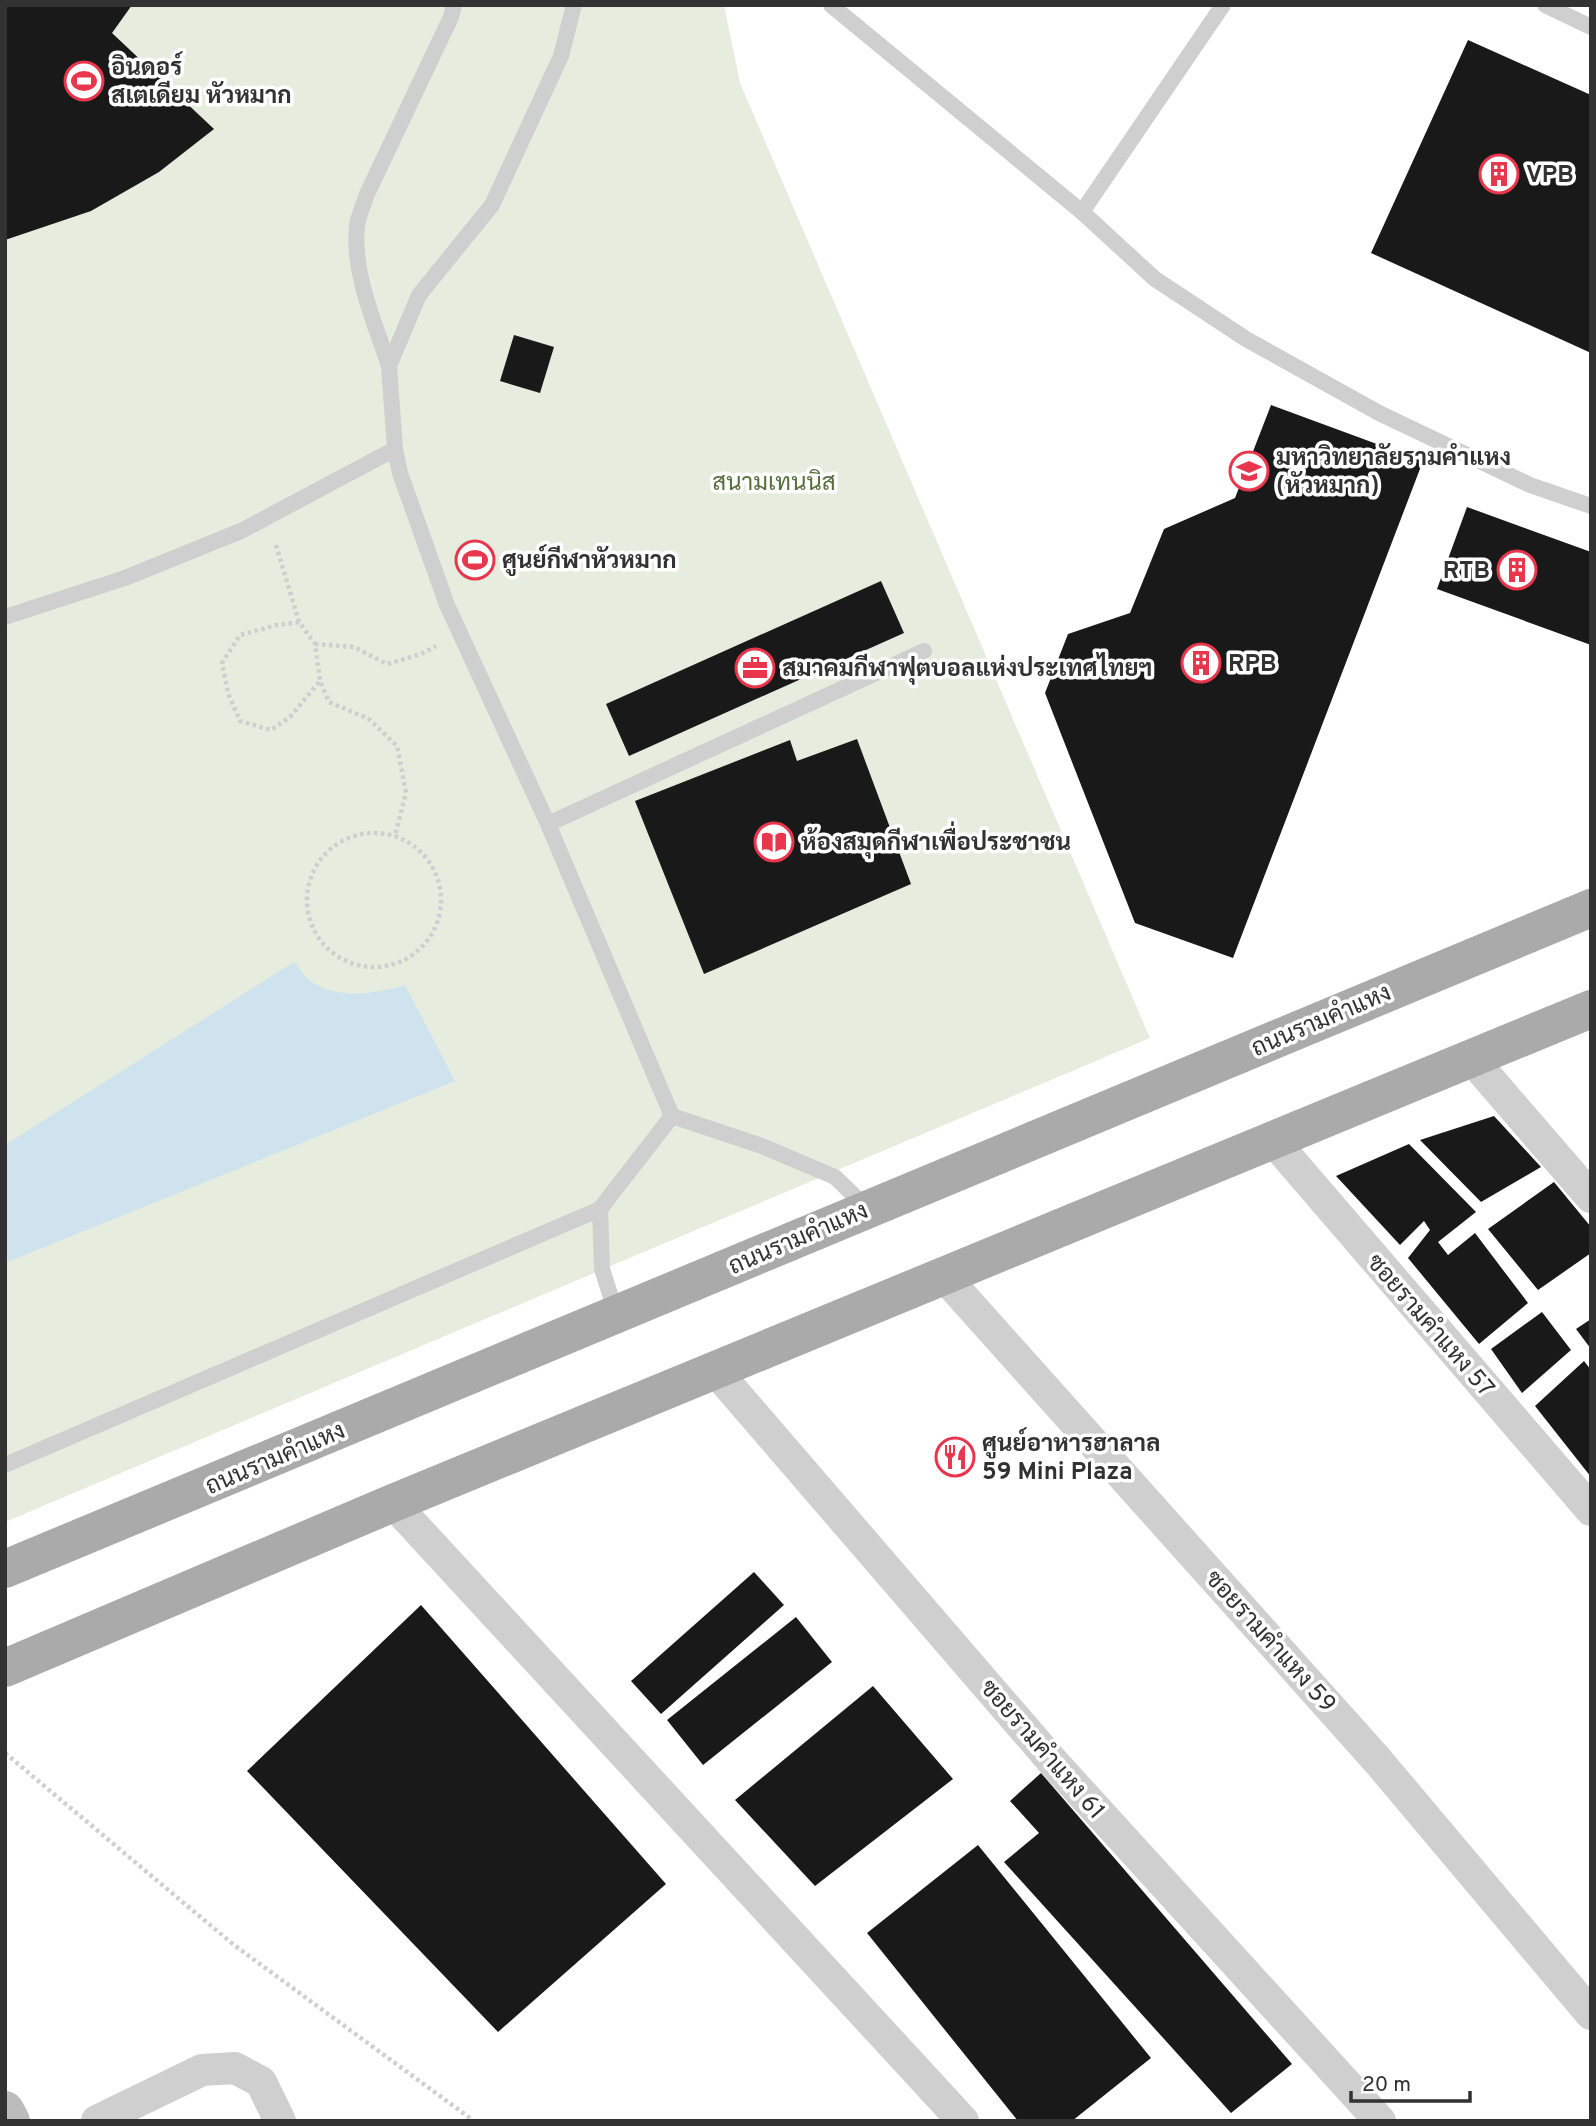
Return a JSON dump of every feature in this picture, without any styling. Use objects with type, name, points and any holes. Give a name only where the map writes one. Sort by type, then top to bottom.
[{"type":"main road","name":"ถนนรามคำแหง","points":[[5,1569],[1591,908]]},
{"type":"main road","name":"ถนนรามคำแหง","points":[[5,1595],[1103,1135],[1591,934]]},
{"type":"main road","points":[[5,1640],[404,1472],[1591,982]]},
{"type":"main road","points":[[5,1668],[393,1503],[1591,1009]]},
{"type":"street","points":[[1471,1058],[1591,1197]]},
{"type":"street","name":"ซอยรามคำแหง 57","points":[[1272,1139],[1591,1510]]},
{"type":"street","name":"ซอยรามคำแหง 59","points":[[944,1276],[1378,1761],[1591,2014]]},
{"type":"street","name":"ซอยรามคำแหง 61","points":[[715,1370],[1052,1762],[1380,2121]]},
{"type":"street","points":[[393,1503],[963,2121]]},
{"type":"street","points":[[97,2121],[202,2070],[235,2068],[261,2082],[280,2121]]},
{"type":"street","points":[[5,2110],[11,2121]]},
{"type":"lane","points":[[454,5],[440,41],[367,194],[357,225],[359,261],[364,286],[389,366],[395,449],[400,473],[447,605],[548,824],[672,1116],[762,1146],[835,1177],[868,1209]]},
{"type":"lane","points":[[389,366],[419,295],[492,205],[561,56],[574,5]]},
{"type":"lane","points":[[831,5],[1082,212],[1155,279],[1246,339],[1379,413],[1530,485],[1591,506]]},
{"type":"lane","points":[[1082,212],[1223,5]]},
{"type":"lane","points":[[1545,5],[1591,27]]},
{"type":"lane","points":[[5,617],[125,578],[241,531],[395,449]]},
{"type":"lane","points":[[548,824],[924,651]]},
{"type":"lane","points":[[5,1465],[600,1209],[672,1116]]},
{"type":"lane","points":[[600,1209],[602,1269],[616,1313]]},
{"type":"path","points":[[267,517],[299,622],[314,644],[320,681],[329,702],[369,719],[397,746],[406,793],[395,835]]},
{"type":"path","points":[[299,622],[240,635],[222,663],[228,693],[240,721],[271,730],[290,717],[320,681]]},
{"type":"path","points":[[314,644],[354,647],[387,664],[421,654],[460,632]]},
{"type":"path","points":[[373,832],[395,835],[415,846],[431,863],[440,884],[442,907],[435,929],[422,948],[403,960],[382,967],[360,966],[340,959],[323,945],[311,927],[306,906],[307,884],[316,864],[330,848],[350,836],[373,832]]},
{"type":"path","points":[[5,1753],[233,1945],[474,2121]]},
{"type":"green space","name":"ศูนย์กีฬาหัวหมาก","points":[[5,5],[724,5],[740,83],[1150,1038],[5,1522]]},
{"type":"water","points":[[294,962],[308,979],[318,986],[342,993],[368,993],[405,985],[455,1081],[5,1263],[5,1145]]},
{"type":"building","name":"อินดอร์ สเตเดียม หัวหมาก","points":[[5,5],[132,5],[112,33],[214,129],[159,172],[91,211],[5,240]]},
{"type":"building","name":"VPB","points":[[1468,40],[1591,95],[1591,353],[1371,253]]},
{"type":"building","points":[[514,335],[554,347],[540,393],[500,381]]},
{"type":"building","name":"RPB","points":[[1271,405],[1423,461],[1233,958],[1135,923],[1045,693],[1068,634],[1130,613],[1164,529],[1235,498]]},
{"type":"building","name":"RTB","points":[[1467,507],[1591,552],[1591,645],[1437,589]]},
{"type":"building","name":"สมาคมกีฬาฟุตบอลแห่งประเทศไทยฯ","points":[[881,581],[904,633],[629,756],[606,704]]},
{"type":"building","name":"ห้องสมุดกีฬาเพื่อประชาชน","points":[[857,739],[911,884],[704,974],[635,801],[790,740],[797,761]]},
{"type":"building","points":[[1494,1116],[1541,1167],[1481,1202],[1420,1140]]},
{"type":"building","points":[[1409,1144],[1476,1212],[1438,1242],[1448,1255],[1475,1233],[1528,1303],[1479,1344],[1408,1258],[1430,1230],[1424,1221],[1400,1245],[1336,1176]]},
{"type":"building","points":[[1554,1182],[1591,1227],[1591,1253],[1538,1290],[1488,1229]]},
{"type":"building","points":[[1542,1312],[1571,1350],[1522,1393],[1491,1349]]},
{"type":"building","points":[[1591,1319],[1591,1349],[1576,1329]]},
{"type":"building","points":[[1584,1361],[1591,1370],[1591,1477],[1535,1406]]},
{"type":"building","points":[[754,1572],[784,1605],[661,1714],[631,1681]]},
{"type":"building","points":[[421,1605],[666,1884],[498,2032],[247,1771]]},
{"type":"building","points":[[796,1617],[832,1662],[703,1765],[667,1720]]},
{"type":"building","points":[[873,1686],[953,1779],[815,1886],[735,1800]]},
{"type":"building","points":[[1041,1773],[1292,2064],[1231,2113],[1004,1862],[1039,1833],[1010,1801]]},
{"type":"building","points":[[978,1845],[1151,2058],[1072,2121],[1018,2121],[867,1933]]},
{"type":"place","name":"อินดอร์ สเตเดียม หัวหมาก","points":[[84,81]]},
{"type":"place","name":"VPB","points":[[1499,174]]},
{"type":"place","name":"มหาวิทยาลัยรามคำแหง (หัวหมาก)","points":[[1249,471]]},
{"type":"place","name":"ศูนย์กีฬาหัวหมาก","points":[[475,560]]},
{"type":"place","name":"RTB","points":[[1517,570]]},
{"type":"place","name":"RPB","points":[[1201,663]]},
{"type":"place","name":"สมาคมกีฬาฟุตบอลแห่งประเทศไทยฯ","points":[[755,668]]},
{"type":"place","name":"ห้องสมุดกีฬาเพื่อประชาชน","points":[[774,842]]},
{"type":"place","name":"ศูนย์อาหารฮาลาล 59 Mini Plaza","points":[[955,1457]]},
{"type":"park label","name":"สนามเทนนิส","points":[[774,482]]}]
